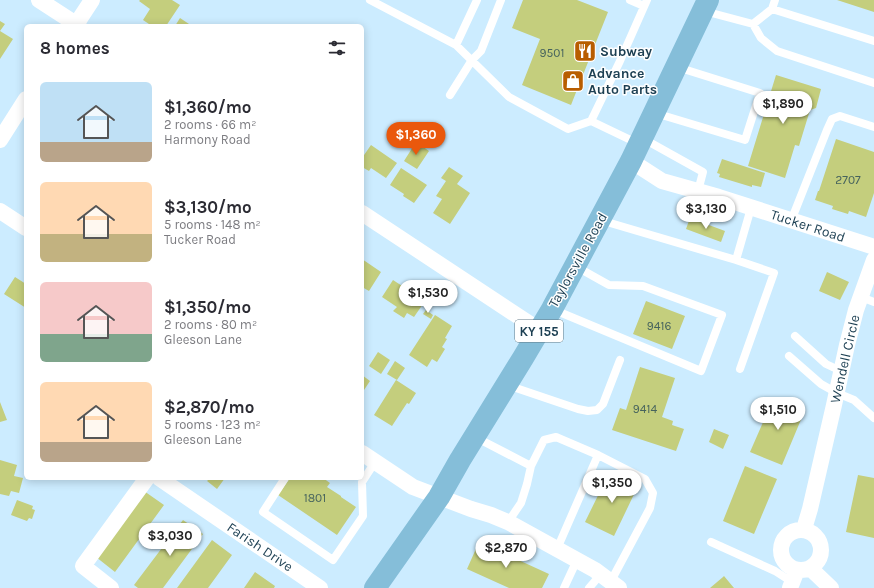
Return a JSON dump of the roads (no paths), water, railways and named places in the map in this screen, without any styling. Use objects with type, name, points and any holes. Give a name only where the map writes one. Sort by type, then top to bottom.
[{"type":"main road","name":"Taylorsville Road","points":[[375,588],[439,497],[552,309],[638,148],[706,6]]},
{"type":"street","points":[[39,0],[75,24]]},
{"type":"street","points":[[77,24],[92,0]]},
{"type":"street","points":[[0,140],[24,102]]},
{"type":"street","name":"Tucker Road","points":[[638,148],[662,181],[874,247]]},
{"type":"street","points":[[0,211],[24,227]]},
{"type":"street","points":[[364,214],[539,330]]},
{"type":"street","name":"Wendell Circle","points":[[804,529],[810,509],[854,317],[867,299],[874,260]]},
{"type":"street","points":[[368,457],[413,487],[508,522],[577,560],[610,581]]},
{"type":"street","points":[[111,588],[83,566],[146,480]]},
{"type":"street","name":"Farish Drive","points":[[162,480],[320,588]]},
{"type":"street","points":[[797,577],[815,564],[821,553],[819,540],[815,535],[804,529],[790,532],[785,537],[781,543],[780,550],[782,557],[797,577],[831,588]]},
{"type":"lane","points":[[370,0],[456,45],[509,97],[568,129],[591,121],[620,61],[646,3],[630,0]]},
{"type":"lane","points":[[456,45],[477,0]]},
{"type":"lane","points":[[450,95],[472,60],[481,51],[501,0]]},
{"type":"lane","points":[[753,24],[772,9],[775,0]]},
{"type":"lane","points":[[706,6],[753,24],[761,38],[777,51],[874,83]]},
{"type":"lane","points":[[772,9],[874,41]]},
{"type":"lane","points":[[654,113],[745,140],[760,92],[677,67]]},
{"type":"lane","points":[[791,220],[832,119],[840,116],[874,127]]},
{"type":"lane","points":[[591,121],[638,148],[703,172],[698,191]]},
{"type":"lane","points":[[736,260],[751,208]]},
{"type":"lane","points":[[599,220],[736,260],[774,273],[740,369]]},
{"type":"lane","points":[[552,309],[701,371],[722,315],[643,286],[609,285],[574,266]]},
{"type":"lane","points":[[796,336],[826,364],[841,371]]},
{"type":"lane","points":[[789,356],[820,384],[854,400],[874,418]]},
{"type":"lane","points":[[507,385],[578,409],[588,411],[598,410],[604,404],[620,360]]},
{"type":"lane","points":[[474,437],[531,466]]},
{"type":"lane","points":[[508,522],[521,503],[531,466],[544,440],[556,437],[598,455],[645,479],[653,493],[650,508],[610,581],[589,588]]},
{"type":"lane","points":[[557,549],[598,455]]},
{"type":"lane","points":[[364,474],[368,457]]},
{"type":"lane","points":[[284,480],[264,512],[333,560],[364,516],[362,480]]},
{"type":"lane","points":[[711,542],[775,571],[797,577]]},
{"type":"lane","points":[[564,588],[577,560]]},
{"type":"place","name":"Subway","points":[[585,51]]},
{"type":"place","name":"Advance Auto Parts","points":[[573,81]]}]
